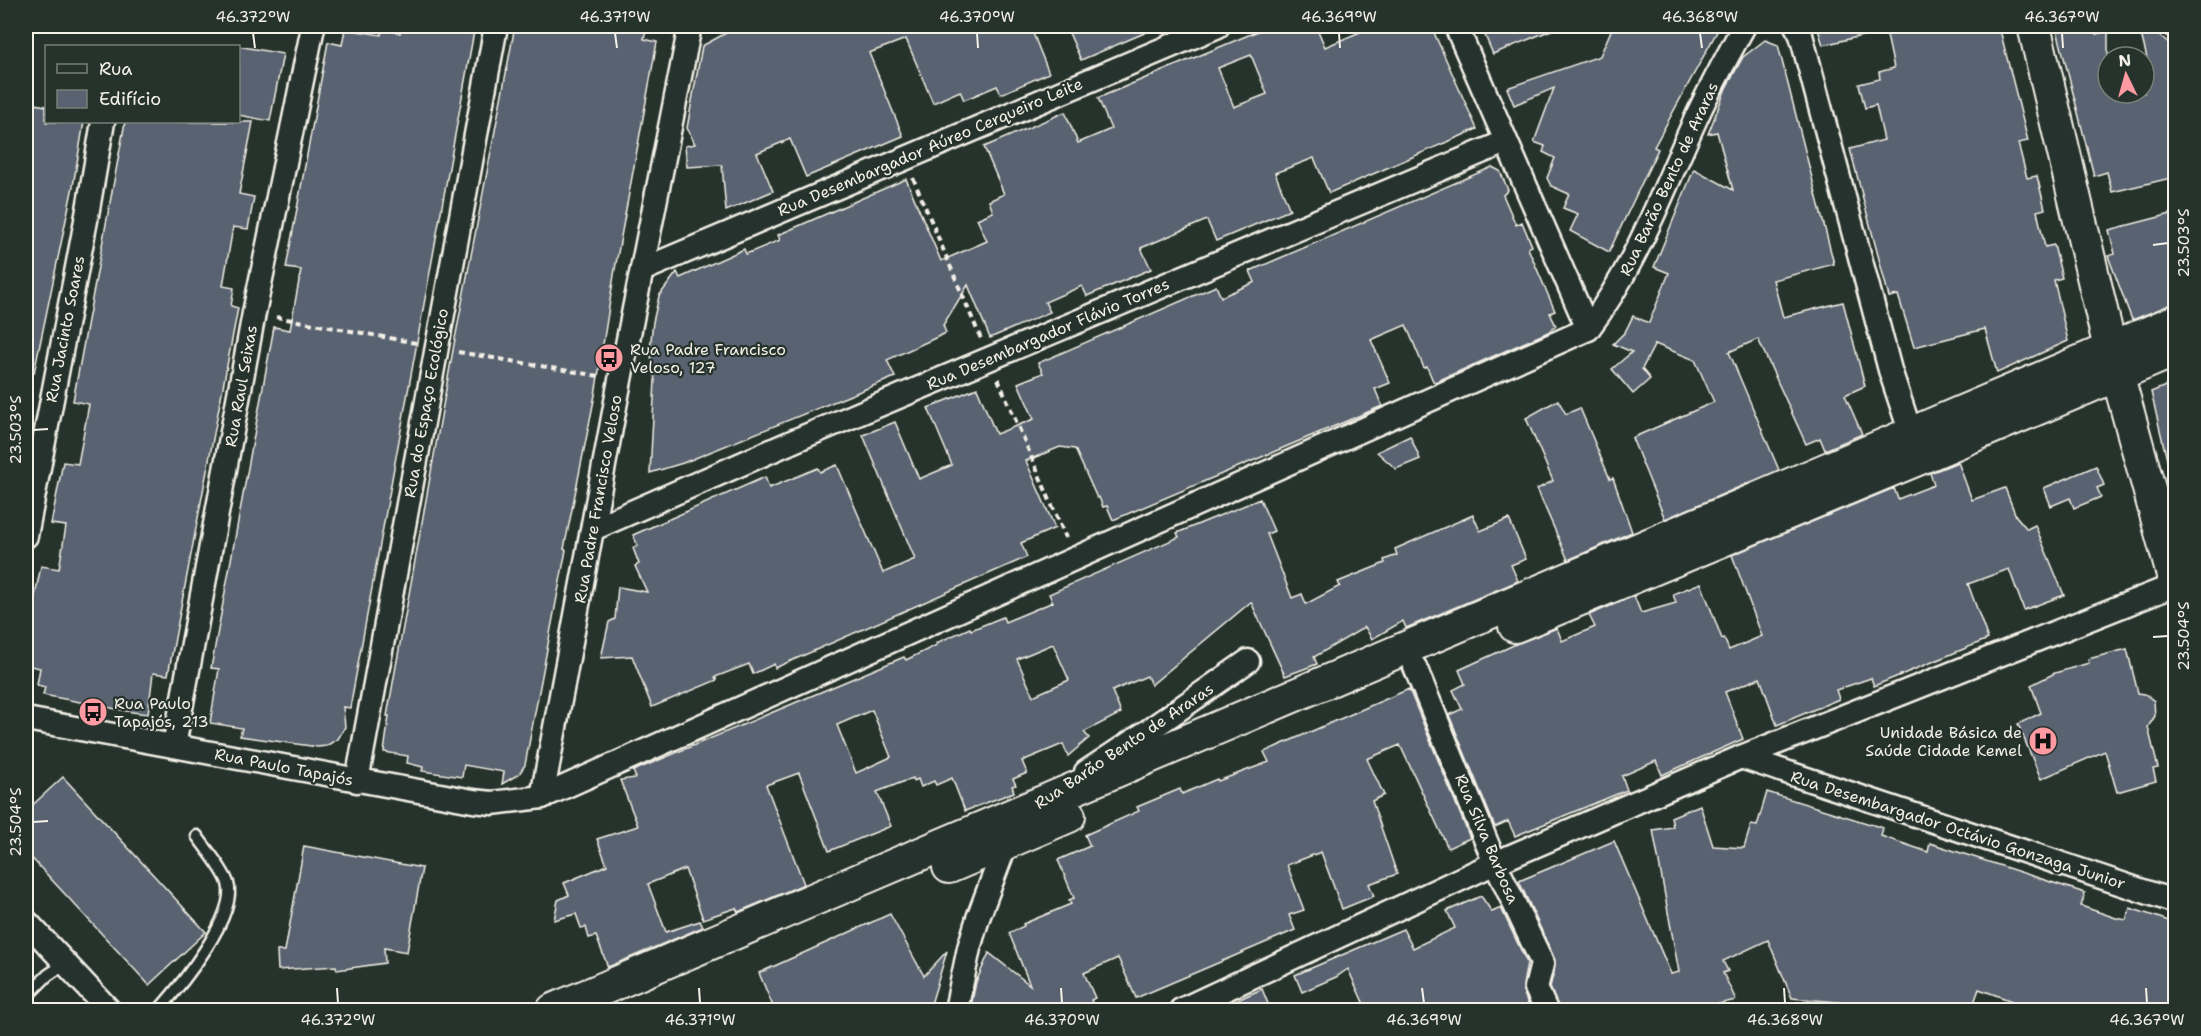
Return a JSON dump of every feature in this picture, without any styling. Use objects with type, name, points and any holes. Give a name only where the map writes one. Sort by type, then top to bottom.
[{"type":"street","name":"Rua do Espaço Ecológico","points":[[357,781],[496,26]]},
{"type":"street","name":"Rua Padre Francisco Veloso","points":[[542,796],[690,26]]},
{"type":"street","name":"Rua Desembargador Aúreo Cerqueiro Leite","points":[[642,270],[1218,26]]},
{"type":"street","points":[[1456,26],[1588,329]]},
{"type":"street","name":"Rua Barão Bento de Araras","points":[[1588,329],[1625,273],[1699,112],[1744,26]]},
{"type":"street","points":[[1796,26],[1801,35],[1890,370],[1915,446]]},
{"type":"street","points":[[1180,1011],[1495,863],[1741,757],[2175,586],[2114,361],[2034,26]]},
{"type":"street","name":"Rua Raul Seixas","points":[[174,746],[254,314],[313,27]]},
{"type":"street","name":"Rua Jacinto Soares","points":[[26,536],[104,123]]},
{"type":"street","name":"Rua Desembargador Flávio Torres","points":[[593,529],[796,440],[1505,142]]},
{"type":"street","points":[[600,1011],[1008,843],[1416,667],[1915,446],[2114,361],[2175,321]]},
{"type":"street","name":"Rua Paulo Tapajós","points":[[26,719],[357,781],[492,803],[542,796],[1588,329]]},
{"type":"street","points":[[2114,361],[2175,350]]},
{"type":"street","points":[[553,1011],[1029,809],[1915,446]]},
{"type":"street","name":"Rua Barão Bento de Araras","points":[[956,1011],[969,948],[1008,843],[1029,809],[1148,731],[1248,661]]},
{"type":"street","name":"Rua Silva Barbosa","points":[[1416,667],[1495,863],[1540,958],[1542,964],[1536,988],[1546,1011]]},
{"type":"street","name":"Rua Desembargador Octávio Gonzaga Junior","points":[[1741,757],[2175,902]]},
{"type":"street","points":[[26,921],[110,1011]]},
{"type":"lane","points":[[159,1011],[201,957],[229,902],[227,881],[197,836]]},
{"type":"lane","points":[[26,997],[48,975],[66,963]]},
{"type":"building","points":[[401,26],[475,26],[350,708],[343,707],[345,727],[338,739],[326,746],[318,747],[240,736],[242,728],[210,723],[219,669],[211,668],[274,327],[290,330],[301,270],[286,268],[328,42],[342,45],[345,29],[381,35],[382,29],[400,33]]},
{"type":"building","points":[[515,26],[647,26],[644,39],[657,42],[615,269],[595,395],[564,549],[566,550],[525,765],[519,774],[502,784],[504,772],[464,765],[462,777],[422,771],[423,767],[407,763],[408,756],[384,752],[389,716],[387,716],[455,339]]},
{"type":"building","points":[[739,26],[1030,26],[1049,73],[1001,94],[997,86],[964,100],[960,91],[933,103],[906,39],[869,53],[903,136],[806,177],[790,139],[757,153],[773,191],[726,211],[722,165],[687,167],[685,146],[695,144],[687,128],[702,46]]},
{"type":"building","points":[[1066,26],[1161,26],[1081,60]]},
{"type":"building","points":[[1270,26],[1316,26],[1325,47],[1374,26],[1431,26],[1477,129],[1329,193],[1314,158],[1275,173],[1290,210],[1216,241],[1207,220],[1141,248],[1151,269],[1087,296],[1082,286],[1045,302],[1050,312],[990,338],[968,285],[943,325],[946,333],[887,360],[895,377],[683,463],[650,473],[655,380],[650,349],[653,322],[659,296],[677,272],[680,278],[744,249],[746,254],[780,240],[778,235],[906,179],[941,261],[987,241],[977,219],[993,212],[989,201],[1004,194],[984,147],[1065,112],[1078,143],[1111,129],[1098,98]],"holes":[[[1251,55],[1267,94],[1234,107],[1218,68]]]},
{"type":"building","points":[[1481,26],[1561,26],[1493,54]]},
{"type":"building","points":[[1613,26],[1720,26],[1654,147],[1658,149],[1609,252],[1570,231],[1578,214],[1563,208],[1569,194],[1551,186],[1547,178],[1555,158],[1543,152],[1545,146],[1534,142],[1554,88],[1514,105],[1507,88],[1600,56]]},
{"type":"building","points":[[1817,26],[1874,26],[1875,33],[1823,45]]},
{"type":"building","points":[[1885,26],[1999,26],[2028,141],[2018,143],[2027,178],[2037,176],[2045,209],[2037,211],[2045,247],[2054,245],[2062,278],[2054,280],[2068,341],[1997,373],[1985,329],[1914,347],[1898,295],[1889,297],[1850,149],[1884,140],[1876,105],[1865,108],[1859,84],[1880,79],[1879,72],[1894,68]]},
{"type":"building","points":[[2056,26],[2094,26],[2096,34],[2108,31],[2108,45],[2096,45],[2096,105],[2156,105],[2156,45],[2144,45],[2139,26],[2148,26],[2175,48],[2175,177],[2112,192],[2107,172],[2094,176]]},
{"type":"building","points":[[1765,40],[1778,45],[1834,264],[1773,280],[1783,317],[1843,302],[1865,386],[1845,395],[1862,434],[1825,450],[1820,438],[1806,444],[1758,339],[1729,352],[1779,470],[1665,519],[1632,438],[1714,402],[1695,360],[1655,344],[1642,369],[1650,379],[1633,394],[1612,369],[1632,352],[1613,344],[1625,332],[1633,316],[1649,323],[1669,273],[1654,267],[1694,169],[1733,190],[1717,132],[1708,134],[1726,88],[1743,57]]},
{"type":"building","points":[[240,46],[283,54],[270,121],[240,115]]},
{"type":"building","points":[[28,103],[45,106],[45,123],[84,123],[34,373],[26,372],[26,116]]},
{"type":"building","points":[[253,122],[239,194],[254,197],[248,229],[233,227],[223,286],[234,288],[231,306],[238,308],[168,675],[153,673],[148,714],[43,695],[45,687],[37,685],[40,668],[26,665],[26,640],[41,566],[59,569],[66,526],[51,524],[63,462],[78,464],[89,404],[73,401],[125,123]]},
{"type":"building","points":[[1492,167],[1500,171],[1508,190],[1503,195],[1516,225],[1522,222],[1532,246],[1528,248],[1555,311],[1550,313],[1556,326],[1548,332],[1435,382],[1427,367],[1424,368],[1406,325],[1371,340],[1390,383],[1375,389],[1382,406],[1113,520],[1107,506],[1103,507],[1099,497],[1097,498],[1075,449],[1060,447],[1026,461],[1055,528],[1021,543],[1027,557],[775,668],[774,664],[753,674],[749,664],[715,677],[717,680],[652,707],[632,656],[601,658],[609,622],[615,619],[618,587],[647,592],[635,566],[639,564],[633,548],[638,546],[633,535],[765,477],[769,488],[818,468],[820,472],[837,465],[883,573],[915,559],[863,435],[895,422],[919,479],[952,465],[928,408],[977,388],[996,434],[1034,419],[1018,383],[1043,373],[1038,363],[1216,286],[1221,297],[1255,282],[1250,271]]},
{"type":"building","points":[[2175,213],[2175,303],[2132,320],[2108,256],[2115,254],[2109,230]]},
{"type":"building","points":[[2175,382],[2175,464],[2168,464],[2151,392]]},
{"type":"building","points":[[1558,400],[1566,414],[1580,408],[1610,479],[1613,478],[1632,532],[1568,560],[1537,489],[1553,481],[1526,418]]},
{"type":"building","points":[[1410,436],[1420,459],[1396,469],[1377,452]]},
{"type":"building","points":[[1958,462],[1972,500],[2005,488],[2016,516],[2027,529],[2035,525],[2064,595],[2024,610],[2009,569],[1968,584],[1988,639],[1874,686],[1871,678],[1836,690],[1839,699],[1777,725],[1760,678],[1725,692],[1743,739],[1662,775],[1656,761],[1622,776],[1627,790],[1515,836],[1508,821],[1495,827],[1449,715],[1462,709],[1453,690],[1465,684],[1459,670],[1557,628],[1562,641],[1595,627],[1589,615],[1634,596],[1641,613],[1676,603],[1673,594],[1701,583],[1722,639],[1724,638],[1729,650],[1762,636],[1732,555],[1894,488],[1898,499],[1934,485],[1930,473]]},
{"type":"building","points":[[2096,466],[2104,485],[2097,488],[2101,497],[2074,508],[2070,498],[2051,506],[2044,488]]},
{"type":"building","points":[[1260,499],[1274,531],[1267,534],[1292,598],[1302,594],[1306,604],[1340,586],[1338,582],[1385,563],[1384,560],[1397,555],[1395,549],[1473,515],[1480,531],[1509,519],[1526,559],[1511,565],[1518,581],[1406,628],[1403,621],[1372,639],[1365,627],[1314,657],[1317,664],[1285,676],[1251,602],[1151,685],[1147,676],[1112,691],[1121,713],[1084,732],[1089,738],[1068,756],[1063,744],[1022,761],[1027,773],[1013,779],[1016,785],[1012,786],[1014,792],[965,811],[952,778],[936,785],[934,781],[921,787],[918,779],[914,781],[913,778],[877,792],[891,826],[829,851],[799,773],[766,785],[804,884],[738,912],[736,908],[703,919],[685,869],[648,884],[666,932],[700,921],[703,927],[608,967],[596,936],[589,938],[586,927],[581,928],[576,914],[554,920],[558,900],[569,895],[564,883],[607,865],[597,839],[638,826],[620,780],[636,778],[633,771],[904,657],[906,660],[970,628],[971,630],[1003,617],[1005,622],[1053,602],[1049,594],[1179,537],[1177,533]],"holes":[[[1053,644],[1069,680],[1033,696],[1017,659]],[[872,710],[891,757],[856,773],[837,725]]]},
{"type":"building","points":[[2127,649],[2138,693],[2145,694],[2154,701],[2155,716],[2148,727],[2158,768],[2153,769],[2156,781],[2117,792],[2105,751],[2041,779],[2018,724],[2041,713],[2031,685],[2055,673],[2089,663],[2088,659]]},
{"type":"building","points":[[1409,689],[1470,838],[1448,848],[1400,745],[1367,759],[1384,795],[1372,801],[1397,874],[1369,884],[1374,896],[1342,909],[1321,852],[1287,865],[1304,910],[1289,915],[1295,930],[1136,998],[1118,958],[1084,973],[1095,998],[1091,1000],[1096,1011],[970,1011],[976,982],[989,953],[1030,985],[1009,933],[1024,926],[1023,924],[1071,904],[1069,900],[1074,898],[1058,860],[1090,846],[1085,835],[1139,811],[1137,807],[1180,789],[1182,794],[1217,779],[1218,781],[1269,762],[1264,752]]},
{"type":"building","points":[[63,777],[206,932],[149,985],[26,852],[26,811]]},
{"type":"building","points":[[1767,792],[1883,828],[1881,836],[1928,852],[1930,843],[2085,893],[2081,906],[2116,918],[2126,920],[2130,908],[2175,923],[2175,1011],[2009,1011],[2012,1001],[1979,989],[1971,1011],[1900,1011],[1901,1007],[1877,1009],[1860,1004],[1792,998],[1768,940],[1723,961],[1728,971],[1723,973],[1736,1000],[1709,1006],[1683,1008],[1684,1011],[1559,1011],[1550,987],[1555,960],[1519,881],[1614,841],[1671,974],[1679,972],[1653,830],[1673,827],[1671,817],[1700,805],[1713,846],[1744,848],[1751,825],[1757,826]]},
{"type":"building","points":[[304,846],[422,868],[407,952],[384,948],[385,963],[337,970],[336,966],[278,970],[277,951],[285,951]]},
{"type":"building","points":[[1481,896],[1492,912],[1501,908],[1527,963],[1523,985],[1531,1011],[1367,1011],[1348,969],[1302,992],[1295,975],[1403,929],[1413,948],[1455,928],[1447,911]]},
{"type":"building","points":[[890,914],[924,976],[947,951],[929,1011],[775,1011],[759,973]]},
{"type":"building","points":[[1262,989],[1271,1011],[1214,1011],[1246,996]]},
{"type":"place","name":"Rua Padre Francisco Veloso, 127","points":[[609,358]]},
{"type":"place","name":"Rua Paulo Tapajós, 213","points":[[93,712]]},
{"type":"place","name":"Unidade Básica de Saúde Cidade Kemel","points":[[2043,741]]}]
